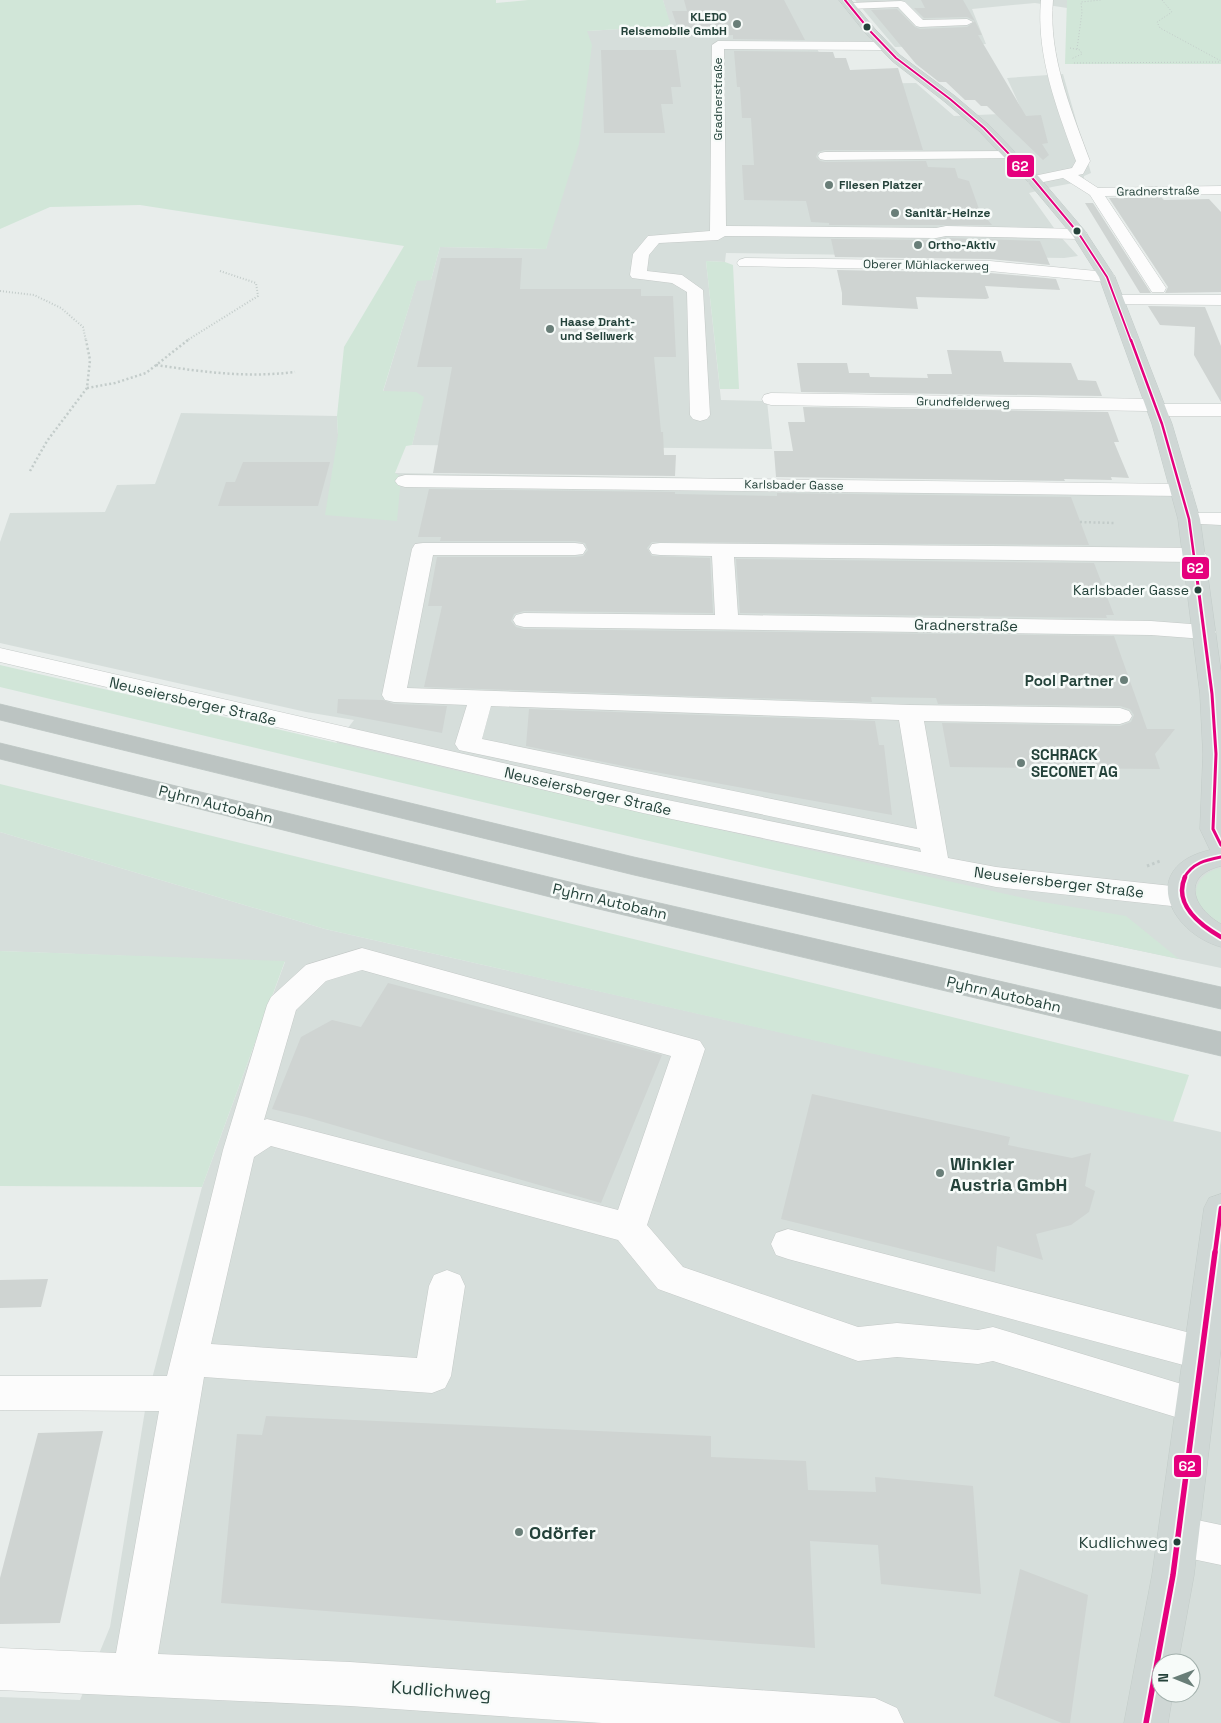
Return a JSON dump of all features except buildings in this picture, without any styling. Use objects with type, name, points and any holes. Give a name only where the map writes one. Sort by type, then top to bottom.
[{"type":"highway","points":[[0,712],[634,866],[1221,998]]},
{"type":"highway","name":"Pyhrn Autobahn","points":[[0,751],[590,897],[1221,1044]]},
{"type":"main road","points":[[848,3],[896,58],[984,128],[1034,180],[1079,234],[1110,260],[1107,277],[1156,408],[1190,519],[1218,754],[1213,829],[1221,845]]},
{"type":"main road","points":[[1221,857],[1201,861],[1189,869],[1181,882],[1181,897],[1185,906],[1198,922],[1221,937]]},
{"type":"main road","points":[[1146,1723],[1173,1575],[1221,1208]]},
{"type":"street","points":[[1034,180],[1078,171],[1083,161],[1051,63],[1044,15],[1047,0]]},
{"type":"street","points":[[848,3],[921,6]]},
{"type":"street","points":[[903,6],[920,24],[946,18],[967,22]]},
{"type":"street","name":"Gradnerstraße","points":[[718,231],[718,45],[884,46]]},
{"type":"street","points":[[825,156],[1010,155]]},
{"type":"street","name":"Gradnerstraße","points":[[1066,174],[1095,192],[1158,288]]},
{"type":"street","name":"Gradnerstraße","points":[[1095,192],[1221,190]]},
{"type":"street","points":[[700,415],[695,290],[676,278],[638,275],[641,254],[654,239],[718,236],[718,231],[936,233],[946,231],[1079,234]]},
{"type":"street","points":[[1110,260],[1139,259]]},
{"type":"street","name":"Oberer Mühlackerweg","points":[[745,262],[990,266],[1107,277]]},
{"type":"street","points":[[1117,300],[1221,300]]},
{"type":"street","name":"Grundfelderweg","points":[[771,398],[1221,410]]},
{"type":"street","name":"Karlsbader Gasse","points":[[405,481],[1182,490]]},
{"type":"street","points":[[1190,519],[1221,519]]},
{"type":"street","points":[[575,549],[422,549],[394,695],[910,713],[1120,716]]},
{"type":"street","points":[[660,549],[1194,555]]},
{"type":"street","points":[[723,550],[727,622]]},
{"type":"street","name":"Gradnerstraße","points":[[524,620],[1151,628],[1204,632]]},
{"type":"street","name":"Neuseiersberger Straße","points":[[0,655],[461,752],[643,804],[935,853],[996,877],[1181,897]]},
{"type":"street","points":[[461,752],[482,698]]},
{"type":"street","points":[[910,713],[935,853]]},
{"type":"street","points":[[133,1675],[185,1377],[239,1150],[282,1004],[316,973],[362,959],[689,1049],[629,1228]]},
{"type":"street","points":[[239,1150],[267,1132],[629,1228],[672,1278],[858,1344],[897,1340],[978,1347],[993,1344],[1196,1405]]},
{"type":"street","points":[[788,1244],[1202,1353]]},
{"type":"street","points":[[0,1392],[185,1377],[432,1376],[447,1286]]},
{"type":"street","points":[[1178,1536],[1221,1545]]},
{"type":"street","name":"Kudlichweg","points":[[0,1669],[350,1684],[876,1720],[882,1723]]},
{"type":"path","points":[[1077,49],[1082,12],[1081,2],[1101,0]]},
{"type":"path","points":[[1162,0],[1172,12],[1157,22],[1160,28],[1182,38],[1200,51],[1221,62]]},
{"type":"path","points":[[1051,63],[1221,62]]},
{"type":"path","points":[[87,388],[115,383],[146,373],[190,338],[258,296],[256,283],[220,272]]},
{"type":"path","points":[[0,291],[34,295],[61,308],[83,327],[90,360],[87,388],[47,441],[30,471]]},
{"type":"path","points":[[155,365],[204,372],[263,376],[295,372]]},
{"type":"path","points":[[1080,522],[1114,523]]},
{"type":"path","points":[[1105,592],[1136,592]]},
{"type":"path","points":[[1144,866],[1152,865],[1168,858]]},
{"type":"shaded area","points":[[663,0],[838,0],[877,47],[817,48],[832,84],[916,83],[954,116],[1023,113],[1007,78],[1063,74],[1091,173],[1084,176],[1084,181],[1029,193],[1059,235],[1078,256],[1064,258],[726,253],[725,262],[706,261],[721,400],[767,401],[772,449],[412,445],[423,397],[383,392],[417,280],[431,280],[440,247],[546,249],[587,31],[670,26]]},
{"type":"shaded area","points":[[855,0],[1067,0],[1067,8],[1035,3],[972,9],[986,44],[895,47]]},
{"type":"shaded area","points":[[181,413],[337,416],[338,435],[395,473],[1184,486],[1192,517],[1221,518],[1221,968],[1056,933],[321,763],[354,720],[306,712],[0,643],[0,542],[10,513],[105,512],[117,485],[155,484]]},
{"type":"shaded area","points":[[0,832],[325,929],[1221,1132],[1221,1723],[0,1723],[0,1697],[80,1700],[110,1627],[147,1398],[202,1187],[285,962],[0,951]]},
{"type":"green space","points":[[0,0],[496,0],[496,3],[528,0],[663,0],[671,26],[587,31],[592,45],[579,144],[546,249],[440,247],[431,280],[417,281],[383,391],[416,392],[424,397],[412,445],[406,446],[395,473],[401,477],[397,521],[325,515],[338,435],[337,416],[344,347],[404,246],[140,205],[50,207],[0,229]]},
{"type":"green space","points":[[1067,0],[1221,0],[1221,64],[1065,64]]},
{"type":"green space","points":[[706,261],[725,262],[733,265],[739,389],[720,389]]},
{"type":"green space","points":[[0,665],[449,769],[1037,901],[1126,916],[1179,959],[1031,928],[736,861],[0,687]]},
{"type":"green space","points":[[0,784],[1189,1075],[1173,1122],[325,929],[0,832]]},
{"type":"green space","points":[[1221,868],[1221,924],[1200,905],[1196,892],[1200,881],[1204,877],[1214,870]]},
{"type":"green space","points":[[0,951],[285,961],[202,1187],[0,1186]]},
{"type":"transit line","name":"62","points":[[845,0],[871,32],[896,58],[950,99],[984,128],[1034,180],[1079,234],[1107,277],[1162,424],[1189,519],[1212,694],[1216,754],[1213,829],[1221,845]]},
{"type":"transit line","name":"62","points":[[1221,857],[1202,861],[1193,866],[1183,879],[1182,887],[1185,904],[1189,912],[1201,924],[1221,937]]},
{"type":"transit line","name":"62","points":[[1146,1723],[1173,1575],[1221,1208]]},
{"type":"place","name":"KLEDO Reisemobile GmbH","points":[[737,24]]},
{"type":"place","name":"Fliesen Platzer","points":[[829,185]]},
{"type":"place","name":"Sanitär-Heinze","points":[[895,213]]},
{"type":"place","name":"Ortho-Aktiv","points":[[918,245]]},
{"type":"place","name":"Haase Draht- und Seilwerk","points":[[550,329]]},
{"type":"place","name":"Karlsbader Gasse","points":[[1198,590]]},
{"type":"place","name":"Pool Partner","points":[[1124,680]]},
{"type":"place","name":"SCHRACK SECONET AG","points":[[1021,763]]},
{"type":"place","name":"Winkler Austria GmbH","points":[[940,1173]]},
{"type":"place","name":"Odörfer","points":[[519,1532]]},
{"type":"place","name":"Kudlichweg","points":[[1177,1542]]}]
